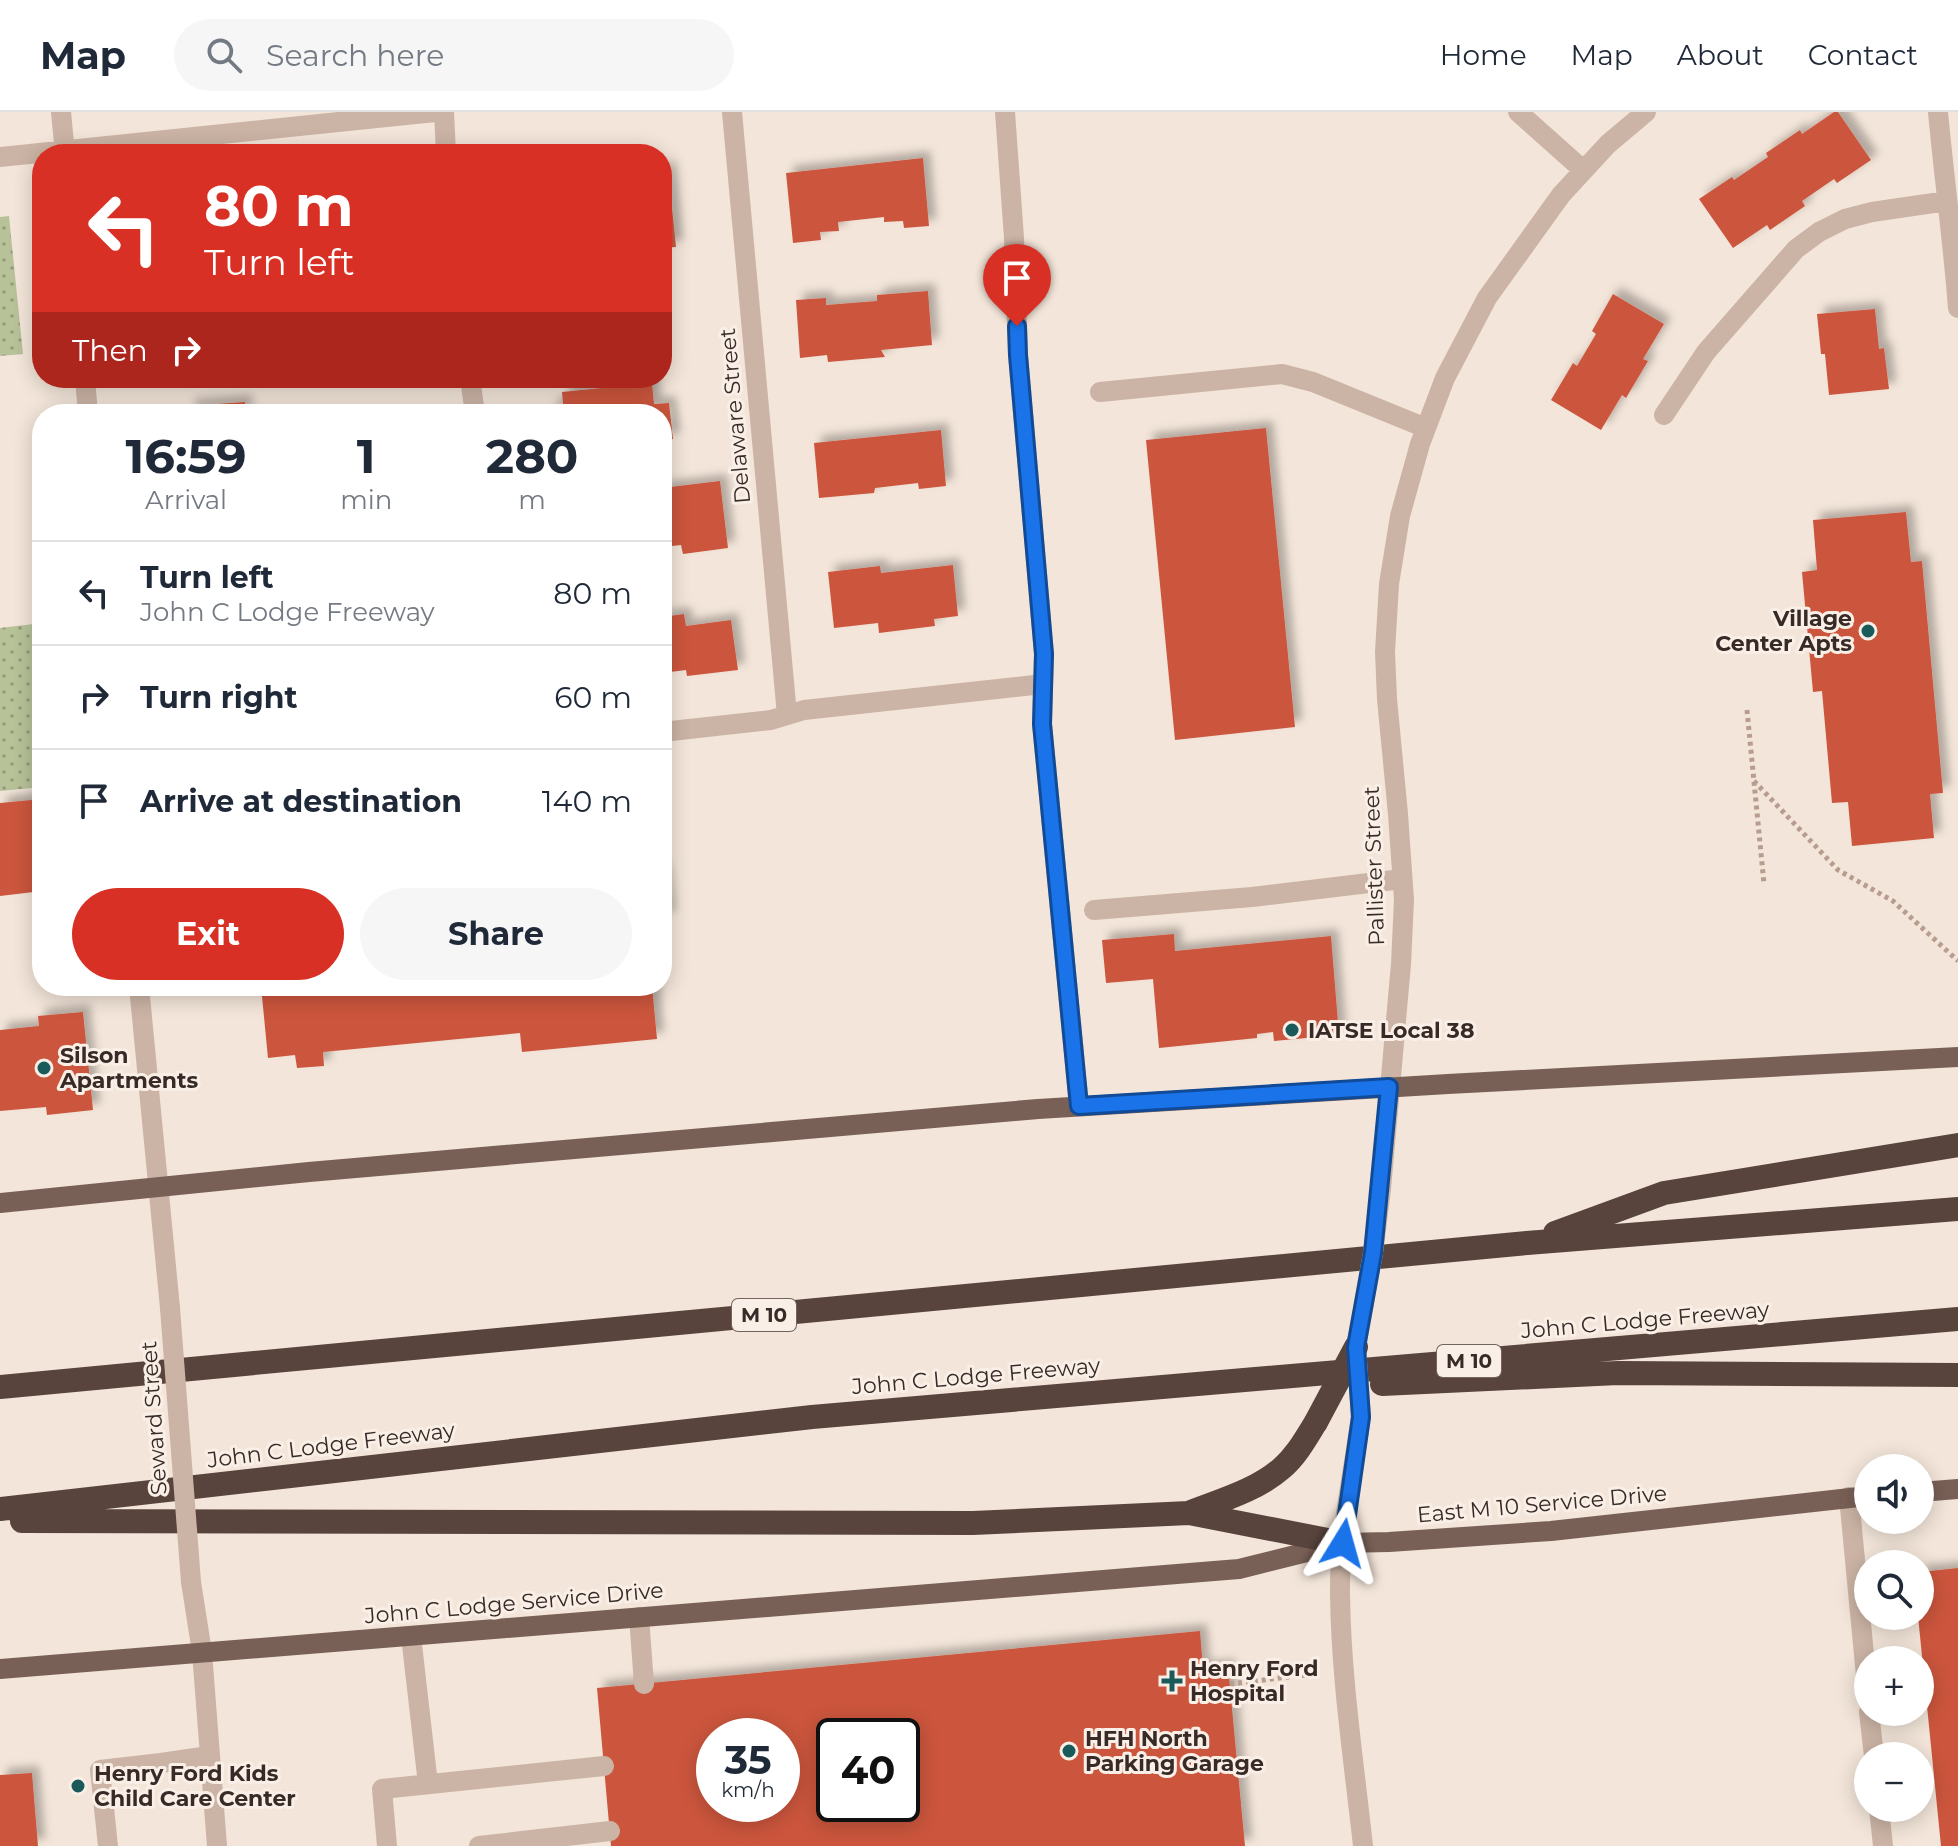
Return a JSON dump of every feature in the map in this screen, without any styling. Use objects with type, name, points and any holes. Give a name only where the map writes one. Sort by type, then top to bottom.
[{"type":"highway","points":[[1527,1243],[1664,1193],[1958,1145]]},
{"type":"highway","name":"M 10","points":[[0,1387],[1527,1243],[1958,1209]]},
{"type":"highway","name":"John C Lodge Freeway","points":[[0,1509],[812,1417],[1958,1319]]},
{"type":"highway","points":[[1189,1513],[1260,1483],[1283,1467],[1301,1447],[1356,1347]]},
{"type":"highway","points":[[980,1402],[1618,1373],[1958,1375]]},
{"type":"highway","points":[[0,1522],[973,1523],[1189,1513],[1343,1543]]},
{"type":"main road","points":[[0,1203],[309,1172],[1079,1106],[1958,1057]]},
{"type":"main road","points":[[1934,1491],[1958,1489]]},
{"type":"main road","name":"East M 10 Service Drive","points":[[1031,1586],[1239,1569],[1343,1543],[1551,1531],[1854,1496]]},
{"type":"main road","name":"John C Lodge Service Drive","points":[[0,1669],[1031,1586]]},
{"type":"street","points":[[61,112],[64,144]]},
{"type":"street","points":[[139,144],[435,112]]},
{"type":"street","points":[[444,112],[446,144]]},
{"type":"street","name":"Delaware Street","points":[[732,112],[787,715]]},
{"type":"street","points":[[1005,112],[1018,355],[1044,654],[1042,724],[1079,1106]]},
{"type":"street","points":[[1518,112],[1583,170]]},
{"type":"street","name":"Pallister Street","points":[[1363,1846],[1344,1668],[1340,1593],[1343,1543],[1361,1417],[1356,1347],[1381,1189],[1401,964],[1404,900],[1385,652],[1389,584],[1400,516],[1426,428],[1445,378],[1487,298],[1561,195],[1608,144],[1646,112]]},
{"type":"street","points":[[1938,112],[1947,201],[1956,239],[1958,308]]},
{"type":"street","points":[[0,157],[32,155]]},
{"type":"street","points":[[1664,415],[1706,352],[1796,249],[1819,232],[1845,219],[1947,201]]},
{"type":"street","points":[[1100,392],[1282,374],[1313,382],[1426,428]]},
{"type":"street","points":[[672,731],[771,720],[804,710],[1043,684]]},
{"type":"street","points":[[1094,910],[1252,897],[1402,879]]},
{"type":"street","name":"Seward Street","points":[[140,996],[170,1308],[191,1582],[202,1652],[217,1846]]},
{"type":"street","points":[[1860,1534],[1865,1646]]},
{"type":"street","points":[[639,1617],[644,1684]]},
{"type":"street","points":[[411,1636],[428,1784]]},
{"type":"street","points":[[108,1846],[100,1770],[209,1756]]},
{"type":"street","points":[[387,1846],[382,1789],[604,1766]]},
{"type":"street","points":[[1880,1822],[1883,1846]]},
{"type":"street","points":[[479,1846],[610,1831]]},
{"type":"path","points":[[1747,710],[1764,884]]},
{"type":"path","points":[[1754,781],[1838,870],[1893,901],[1958,961]]},
{"type":"path","points":[[1230,1684],[1305,1675]]},
{"type":"green space","points":[[9,216],[23,354],[0,356],[0,217]]},
{"type":"green space","points":[[32,624],[32,788],[0,791],[0,628]]},
{"type":"building","points":[[1838,112],[1871,160],[1837,183],[1834,179],[1802,201],[1805,206],[1770,230],[1767,225],[1733,248],[1699,199],[1768,157],[1766,153],[1800,130],[1802,134]]},
{"type":"building","points":[[923,158],[929,226],[904,228],[903,221],[884,222],[884,217],[838,222],[839,231],[820,232],[821,240],[793,243],[786,173]]},
{"type":"building","points":[[672,208],[676,247],[672,247]]},
{"type":"building","points":[[928,291],[932,345],[881,350],[885,357],[828,362],[827,355],[800,358],[796,300],[826,298],[826,305],[877,301],[877,295]]},
{"type":"building","points":[[1613,294],[1664,324],[1643,359],[1648,361],[1626,398],[1622,395],[1601,430],[1551,400],[1573,363],[1577,366],[1596,334],[1592,331]]},
{"type":"building","points":[[1875,309],[1879,349],[1884,348],[1889,389],[1829,395],[1817,314]]},
{"type":"building","points":[[652,388],[654,404],[563,404],[562,392]]},
{"type":"building","points":[[1266,428],[1295,727],[1175,740],[1146,440]]},
{"type":"building","points":[[941,430],[946,486],[919,489],[918,483],[875,488],[874,493],[819,498],[814,443]]},
{"type":"building","points":[[720,481],[728,548],[683,554],[681,545],[672,546],[672,487]]},
{"type":"building","name":"Village Center Apts","points":[[1906,512],[1911,562],[1922,561],[1943,793],[1930,794],[1934,838],[1852,846],[1848,802],[1832,803],[1822,691],[1813,692],[1802,572],[1817,570],[1813,520]]},
{"type":"building","points":[[953,565],[958,616],[934,619],[935,626],[879,633],[878,623],[834,628],[828,572],[880,566],[881,573]]},
{"type":"building","points":[[684,614],[686,626],[731,620],[738,670],[687,676],[686,670],[672,672],[672,616]]},
{"type":"building","points":[[32,800],[32,892],[0,896],[0,803]]},
{"type":"building","points":[[1174,934],[1175,951],[1331,936],[1339,1035],[1274,1041],[1273,1032],[1257,1034],[1257,1038],[1159,1048],[1153,979],[1106,983],[1102,940]]},
{"type":"building","points":[[262,996],[653,996],[657,1039],[522,1052],[520,1033],[323,1052],[324,1066],[297,1068],[295,1055],[268,1058]]},
{"type":"building","name":"Silson Apartments","points":[[83,1012],[93,1110],[47,1115],[46,1107],[0,1111],[0,1030],[39,1026],[38,1016]]},
{"type":"building","points":[[1958,1568],[1958,1846],[1941,1846],[1934,1742],[1931,1742],[1929,1726],[1934,1726],[1934,1646],[1921,1646],[1919,1630],[1934,1630],[1934,1571]]},
{"type":"building","name":"HFH North Parking Garage","points":[[1200,1631],[1203,1668],[1228,1666],[1245,1846],[611,1846],[597,1688]]},
{"type":"building","points":[[32,1773],[38,1846],[0,1846],[0,1775]]},
{"type":"place","name":"Village Center Apts","points":[[1868,631]]},
{"type":"place","name":"IATSE Local 38","points":[[1292,1030]]},
{"type":"place","name":"Silson Apartments","points":[[44,1068]]},
{"type":"place","name":"Henry Ford Hospital","points":[[1172,1681]]},
{"type":"place","name":"HFH North Parking Garage","points":[[1069,1751]]},
{"type":"place","name":"Henry Ford Kids Child Care Center","points":[[78,1786]]},
{"type":"route","points":[[1017,326],[1044,654],[1042,724],[1079,1106],[1389,1087],[1373,1253],[1356,1347],[1361,1417],[1343,1543]]}]
